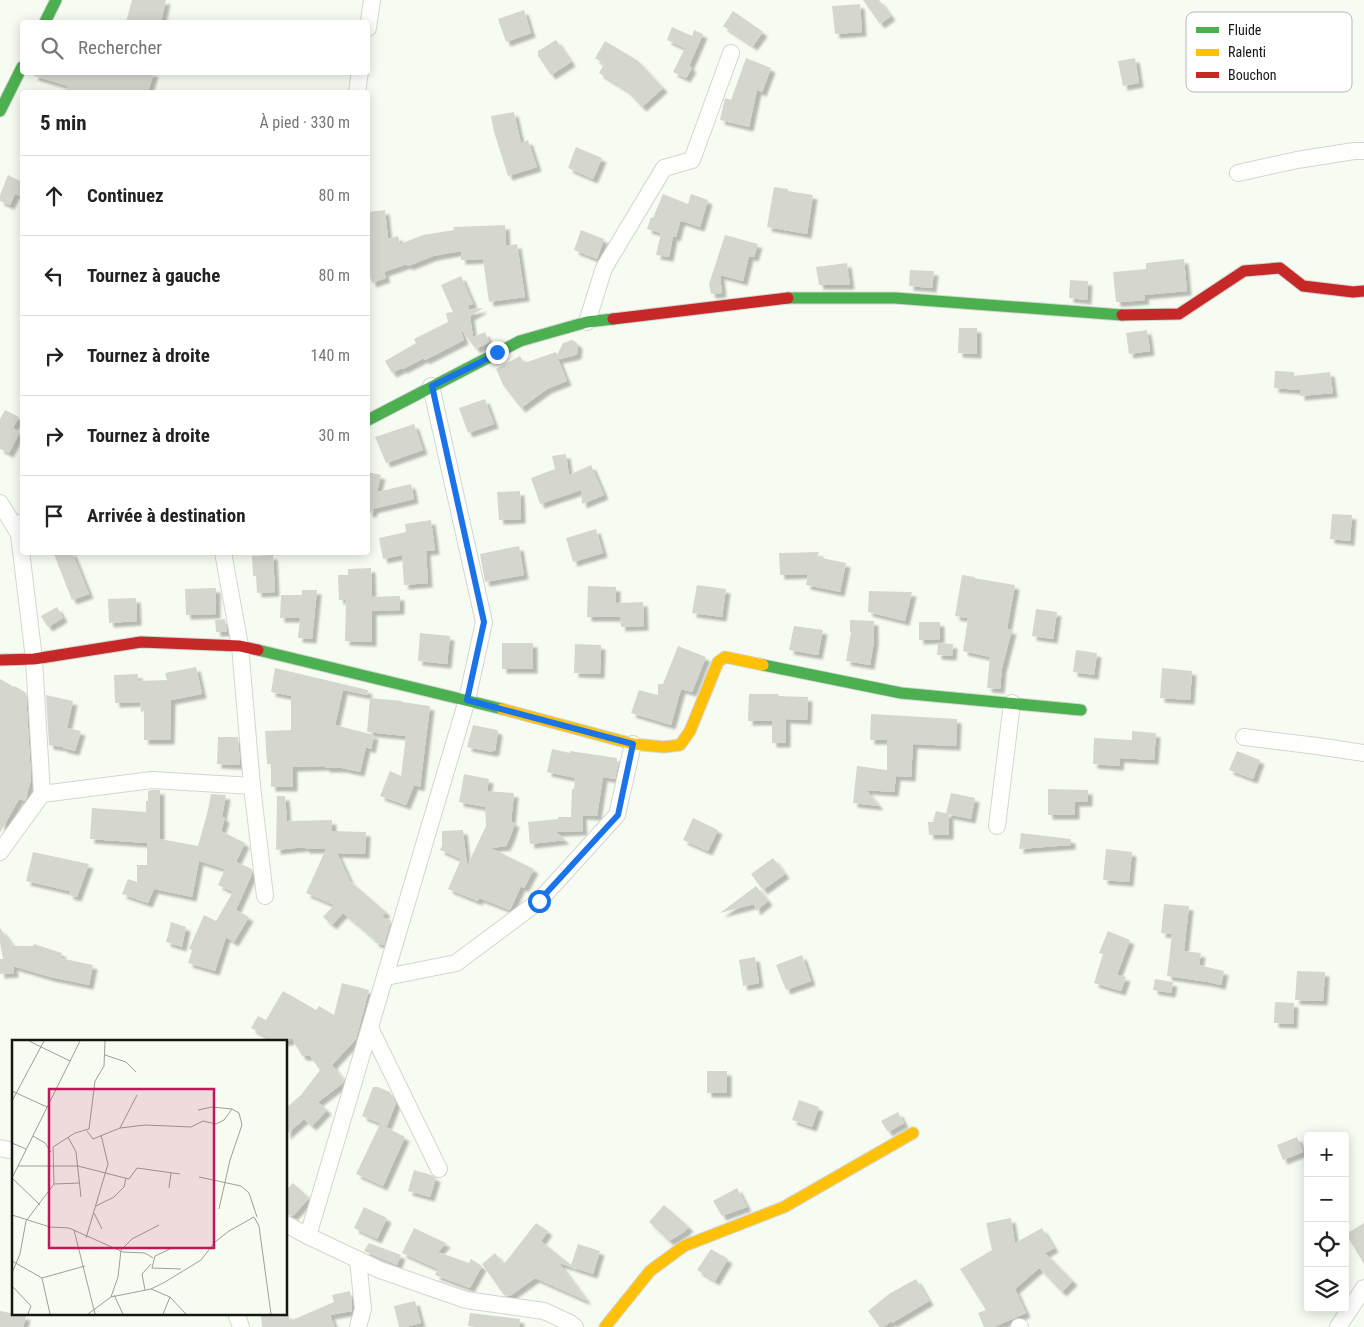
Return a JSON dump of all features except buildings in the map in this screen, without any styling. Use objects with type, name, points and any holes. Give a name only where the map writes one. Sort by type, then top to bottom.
[{"type":"street","points":[[46,20],[56,0]]},
{"type":"street","points":[[369,20],[372,0]]},
{"type":"street","points":[[587,322],[604,268],[664,168],[692,160],[731,53]]},
{"type":"street","points":[[0,111],[20,71]]},
{"type":"street","points":[[356,90],[359,75]]},
{"type":"street","points":[[1238,173],[1296,160],[1364,151]]},
{"type":"street","points":[[370,419],[520,341],[587,322],[799,298],[895,298],[1130,316],[1179,314],[1244,271],[1280,268],[1303,286],[1353,292],[1364,291]]},
{"type":"street","points":[[308,1236],[467,700],[484,622],[432,386]]},
{"type":"street","points":[[0,503],[20,527]]},
{"type":"street","points":[[0,852],[42,794],[34,659],[24,555]]},
{"type":"street","points":[[224,555],[240,646],[252,786],[265,896]]},
{"type":"street","points":[[0,660],[34,659],[141,642],[240,646],[467,700],[633,744],[664,747],[680,745],[690,732],[718,662],[725,658],[901,693],[1081,710]]},
{"type":"street","points":[[997,826],[1012,703]]},
{"type":"street","points":[[1244,737],[1364,753]]},
{"type":"street","points":[[386,977],[456,963],[539,901],[618,815],[633,744]]},
{"type":"street","points":[[42,794],[152,780],[252,786]]},
{"type":"street","points":[[370,1028],[439,1168]]},
{"type":"street","points":[[605,1327],[650,1271],[684,1246],[784,1207],[913,1133]]},
{"type":"street","points":[[288,1225],[380,1270],[466,1300],[544,1311],[575,1327]]},
{"type":"street","points":[[358,1260],[363,1310],[358,1327]]},
{"type":"street","points":[[1338,1327],[1364,1288]]},
{"type":"street","points":[[236,1314],[241,1327]]},
{"type":"traffic: fast","points":[[46,20],[56,0]]},
{"type":"traffic: fast","points":[[0,111],[20,71]]},
{"type":"traffic: fast","points":[[788,298],[895,298],[1122,315]]},
{"type":"traffic: fast","points":[[370,419],[520,341],[587,322],[613,319]]},
{"type":"traffic: fast","points":[[258,650],[502,709]]},
{"type":"traffic: fast","points":[[763,665],[901,693],[1081,710]]},
{"type":"traffic: slow","points":[[502,709],[633,744],[664,747],[680,745],[690,731],[718,662],[725,657],[763,665]]},
{"type":"traffic: slow","points":[[605,1327],[650,1271],[684,1246],[784,1207],[913,1133]]},
{"type":"traffic: jam","points":[[1122,315],[1179,314],[1244,271],[1280,268],[1303,286],[1353,292],[1364,291]]},
{"type":"traffic: jam","points":[[613,319],[788,298]]},
{"type":"traffic: jam","points":[[0,660],[34,659],[141,642],[240,646],[258,650]]},
{"type":"route","points":[[497,352],[432,386],[484,622],[467,700],[633,744],[618,815],[539,901]]}]
